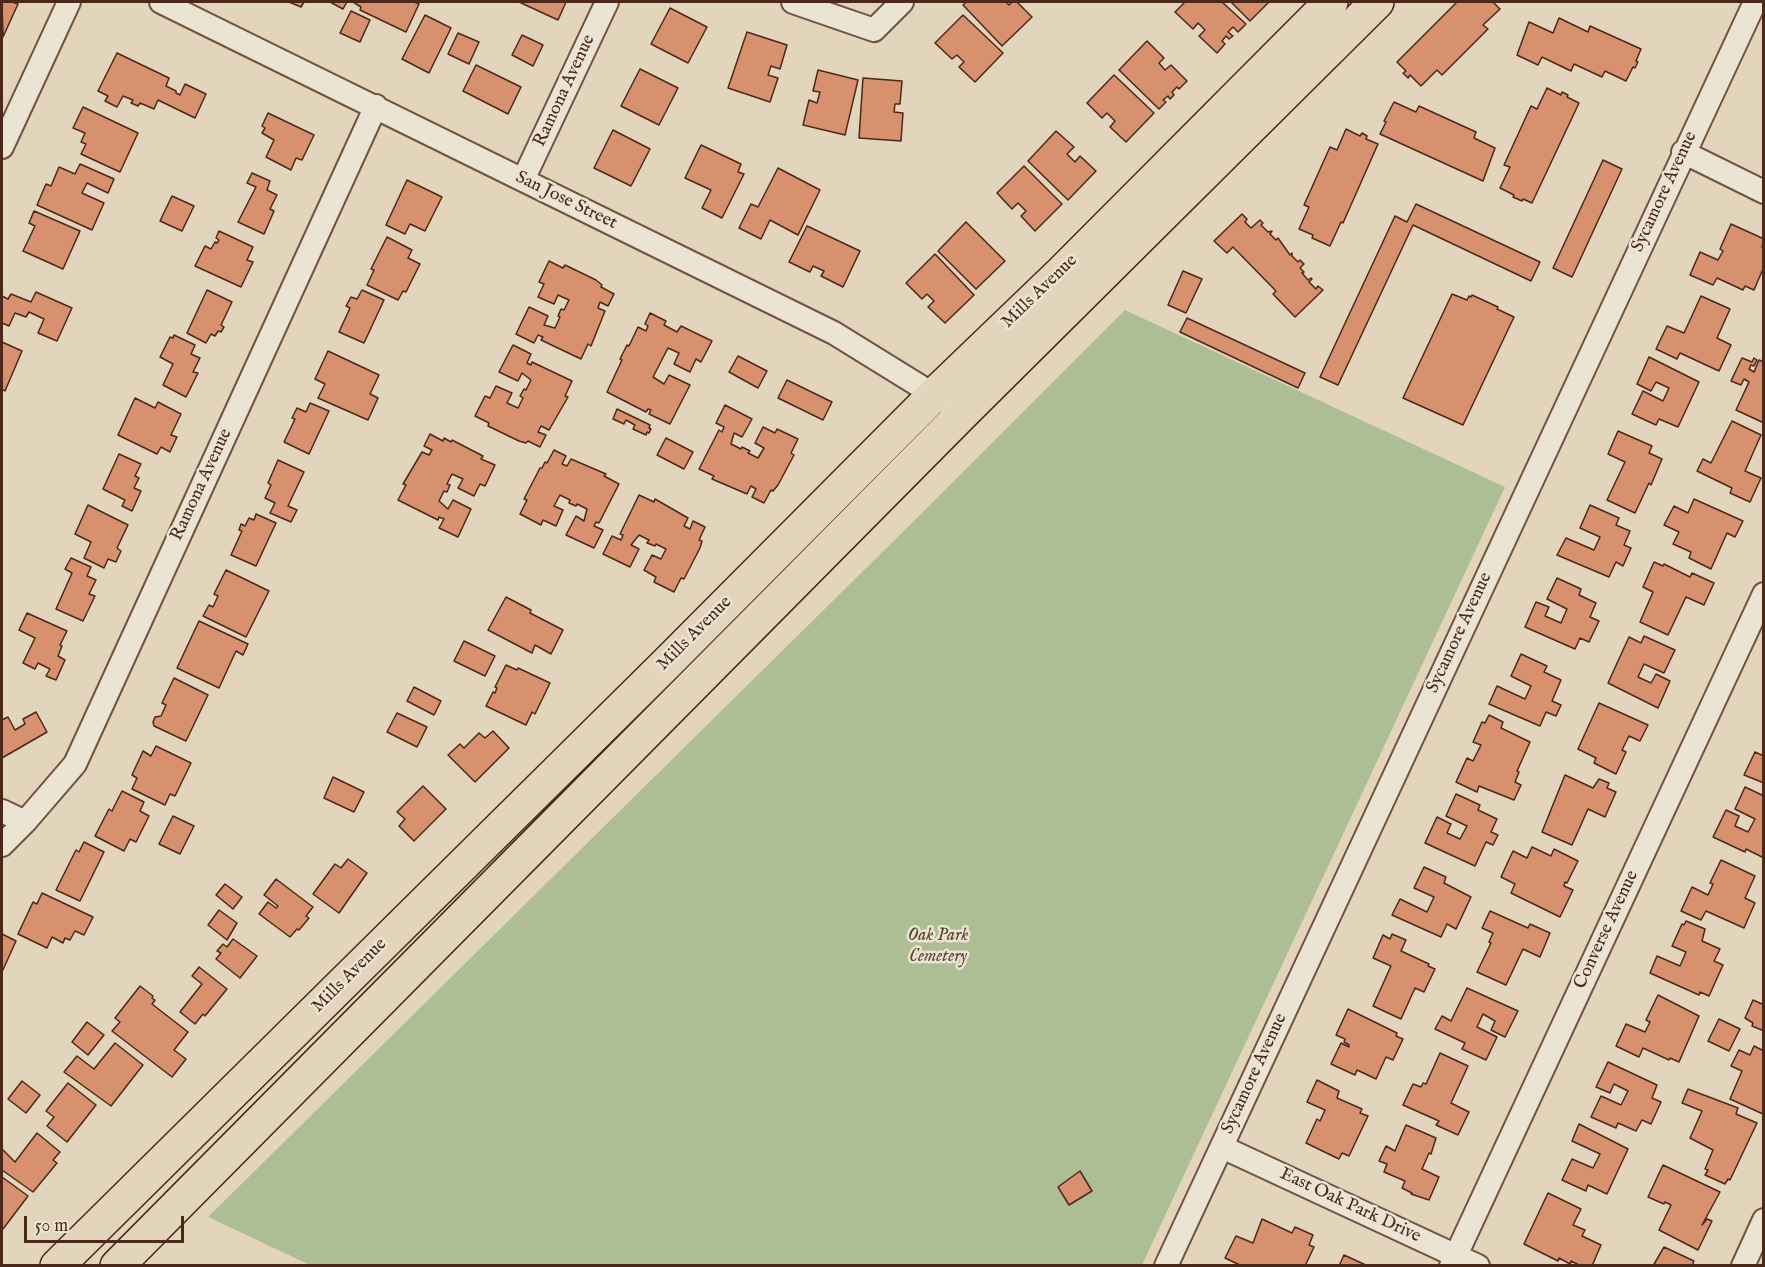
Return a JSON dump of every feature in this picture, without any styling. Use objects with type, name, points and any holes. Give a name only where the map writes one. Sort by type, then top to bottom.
[{"type":"main road","name":"Mills Avenue","points":[[57,1266],[934,395],[1061,273],[1331,2]]},
{"type":"main road","name":"Mills Avenue","points":[[117,1266],[963,413],[1377,2]]},
{"type":"main road","points":[[432,894],[460,922]]},
{"type":"street","points":[[2,147],[69,2]]},
{"type":"street","name":"San Jose Street","points":[[161,2],[834,333],[963,413]]},
{"type":"street","name":"Ramona Avenue","points":[[523,180],[607,2]]},
{"type":"street","points":[[793,2],[874,30],[902,2]]},
{"type":"street","name":"Sycamore Avenue","points":[[1167,1266],[1683,152],[1755,2]]},
{"type":"street","name":"Ramona Avenue","points":[[2,845],[75,764],[375,106]]},
{"type":"street","points":[[1683,152],[1764,192]]},
{"type":"street","name":"Converse Avenue","points":[[1453,1260],[1764,594]]},
{"type":"street","points":[[2,811],[25,822]]},
{"type":"street","name":"East Oak Park Drive","points":[[1222,1147],[1453,1260],[1478,1266]]},
{"type":"street","points":[[1743,1266],[1764,1221]]},
{"type":"green space","name":"Oak Park Cemetery","points":[[1125,310],[1505,487],[1142,1265],[312,1266],[208,1217],[924,511]]},
{"type":"building","points":[[2,2],[18,4],[3,37]]},
{"type":"building","points":[[289,2],[304,2],[301,7]]},
{"type":"building","points":[[330,2],[347,2],[343,9]]},
{"type":"building","points":[[353,2],[414,2],[419,4],[406,32],[360,10],[361,7]]},
{"type":"building","points":[[519,2],[566,2],[558,20]]},
{"type":"building","points":[[966,2],[1006,2],[1009,5],[1017,2],[1032,17],[1002,46],[963,5]]},
{"type":"building","points":[[1185,2],[1222,2],[1246,24],[1238,32],[1233,27],[1228,32],[1233,36],[1229,39],[1226,36],[1222,41],[1225,44],[1217,53],[1199,36],[1205,30],[1198,23],[1193,29],[1175,12]]},
{"type":"building","points":[[1231,2],[1269,2],[1250,21]]},
{"type":"building","points":[[1457,2],[1493,2],[1500,9],[1483,25],[1488,29],[1442,75],[1437,70],[1421,86],[1410,75],[1408,78],[1403,73],[1406,71],[1397,62]]},
{"type":"building","points":[[670,8],[707,27],[688,63],[651,44]]},
{"type":"building","points":[[351,11],[370,20],[360,42],[340,33]]},
{"type":"building","points":[[425,15],[451,28],[429,73],[402,59]]},
{"type":"building","points":[[963,15],[1003,53],[975,82],[959,67],[964,62],[957,55],[952,59],[935,43]]},
{"type":"building","points":[[1559,18],[1588,32],[1590,26],[1641,49],[1636,61],[1638,62],[1626,81],[1605,71],[1602,77],[1574,64],[1571,71],[1542,57],[1538,65],[1517,55],[1529,22],[1553,33]]},
{"type":"building","points":[[747,32],[787,45],[780,69],[771,66],[768,75],[778,78],[770,102],[728,88]]},
{"type":"building","points":[[458,33],[479,42],[469,64],[448,54]]},
{"type":"building","points":[[522,35],[543,45],[533,66],[512,55]]},
{"type":"building","points":[[1147,41],[1164,58],[1159,63],[1165,70],[1171,65],[1187,81],[1172,92],[1174,95],[1170,99],[1168,96],[1163,100],[1166,102],[1159,109],[1119,70]]},
{"type":"building","points":[[117,53],[169,78],[166,86],[180,95],[185,84],[206,94],[195,118],[158,100],[154,109],[140,103],[138,106],[131,103],[133,100],[123,96],[117,107],[105,101],[108,96],[98,91]]},
{"type":"building","points":[[476,65],[521,87],[508,114],[463,91]]},
{"type":"building","points":[[640,69],[678,88],[659,125],[621,106]]},
{"type":"building","points":[[818,70],[858,80],[845,135],[803,125],[809,100],[817,103],[820,92],[813,91]]},
{"type":"building","points":[[1114,75],[1154,113],[1126,142],[1110,127],[1115,121],[1107,113],[1102,118],[1087,103]]},
{"type":"building","points":[[863,78],[902,81],[900,104],[895,104],[894,112],[903,113],[901,141],[859,138]]},
{"type":"building","points":[[1547,88],[1561,95],[1562,92],[1579,103],[1532,203],[1513,197],[1514,195],[1500,188],[1510,167],[1504,165],[1531,106],[1537,109]]},
{"type":"building","points":[[1394,102],[1416,112],[1419,106],[1476,132],[1474,138],[1495,148],[1483,181],[1380,134]]},
{"type":"building","points":[[83,107],[138,133],[120,172],[81,154],[86,144],[81,142],[85,133],[73,128]]},
{"type":"building","points":[[268,113],[314,135],[302,160],[296,158],[291,170],[266,157],[274,140],[262,133],[265,128],[262,126]]},
{"type":"building","points":[[1346,129],[1360,136],[1362,133],[1367,136],[1366,139],[1378,144],[1343,223],[1341,222],[1330,246],[1299,229],[1309,207],[1304,205],[1330,147],[1337,150]]},
{"type":"building","points":[[613,130],[650,149],[631,186],[594,168]]},
{"type":"building","points":[[1056,131],[1074,147],[1067,154],[1075,162],[1080,156],[1096,171],[1068,200],[1028,161]]},
{"type":"building","points":[[701,145],[741,164],[738,172],[744,174],[722,218],[702,208],[711,190],[685,178]]},
{"type":"building","points":[[1603,160],[1622,169],[1572,277],[1553,268]]},
{"type":"building","points":[[80,164],[114,179],[108,193],[87,183],[82,193],[104,203],[92,230],[37,205],[46,184],[51,186],[59,167],[75,174]]},
{"type":"building","points":[[1024,166],[1062,204],[1035,231],[1021,216],[1026,211],[1018,203],[1012,209],[997,193]]},
{"type":"building","points":[[778,168],[820,190],[798,235],[770,220],[761,239],[739,228],[751,204],[758,207]]},
{"type":"building","points":[[252,173],[270,181],[267,190],[277,195],[270,209],[274,211],[264,234],[238,222],[256,187],[247,183]]},
{"type":"building","points":[[407,180],[442,197],[425,231],[410,224],[405,234],[386,225]]},
{"type":"building","points":[[172,196],[194,206],[182,231],[160,221]]},
{"type":"building","points":[[1416,204],[1540,262],[1531,281],[1413,225],[1338,385],[1320,377],[1395,216],[1407,222]]},
{"type":"building","points":[[34,211],[80,231],[63,269],[23,251],[35,226],[29,223]]},
{"type":"building","points":[[1242,214],[1247,219],[1245,222],[1251,228],[1260,220],[1263,223],[1261,225],[1268,232],[1272,231],[1270,234],[1276,240],[1278,238],[1290,255],[1292,253],[1298,262],[1300,260],[1304,264],[1300,268],[1308,280],[1312,279],[1309,282],[1316,289],[1318,286],[1323,290],[1295,317],[1273,294],[1276,291],[1233,247],[1227,253],[1214,241]]},
{"type":"building","points":[[966,222],[1005,261],[976,289],[938,251]]},
{"type":"building","points":[[1731,224],[1764,239],[1763,269],[1754,290],[1745,286],[1743,290],[1717,278],[1713,285],[1690,275],[1700,252],[1718,260],[1723,251],[1720,249]]},
{"type":"building","points":[[807,226],[860,251],[843,287],[821,276],[824,271],[813,266],[810,272],[789,262]]},
{"type":"building","points":[[219,231],[253,247],[247,260],[253,262],[241,287],[195,266],[205,246],[211,249],[215,242],[217,243],[219,240],[216,238]]},
{"type":"building","points":[[387,237],[412,250],[408,258],[420,264],[406,292],[403,291],[398,300],[367,285],[374,270],[371,269]]},
{"type":"building","points":[[935,254],[974,295],[945,323],[928,307],[934,301],[927,294],[922,299],[906,283]]},
{"type":"building","points":[[549,261],[563,268],[565,265],[596,280],[602,285],[601,287],[614,294],[608,306],[600,302],[598,308],[605,311],[591,346],[588,344],[581,359],[541,340],[543,337],[538,335],[534,343],[516,334],[529,307],[548,316],[544,325],[555,328],[561,309],[564,310],[569,300],[558,295],[554,304],[538,297],[544,284],[539,282]]},
{"type":"building","points":[[1183,271],[1202,279],[1186,313],[1168,305]]},
{"type":"building","points":[[207,290],[232,302],[221,325],[224,327],[221,332],[218,331],[215,336],[211,334],[206,343],[187,333]]},
{"type":"building","points":[[362,290],[384,300],[364,343],[339,332],[350,308],[346,306],[351,297],[357,299]]},
{"type":"building","points":[[36,292],[72,308],[57,341],[38,333],[44,319],[29,312],[26,317],[15,313],[9,326],[2,323],[2,296],[8,299],[11,294],[31,302]]},
{"type":"building","points":[[1452,294],[1467,300],[1472,295],[1514,317],[1463,425],[1403,398]]},
{"type":"building","points":[[1701,296],[1730,309],[1717,338],[1731,345],[1719,371],[1680,353],[1677,359],[1656,349],[1667,326],[1684,333]]},
{"type":"building","points":[[650,313],[666,321],[664,325],[677,332],[681,326],[712,341],[701,362],[696,359],[690,372],[674,364],[679,353],[668,348],[653,377],[664,384],[669,375],[690,385],[670,424],[649,414],[651,410],[648,409],[646,412],[607,392],[622,360],[620,359],[638,327],[646,331],[648,326],[645,324]]},
{"type":"building","points":[[1187,318],[1305,373],[1298,388],[1180,332]]},
{"type":"building","points":[[174,335],[195,345],[191,354],[200,358],[193,372],[198,373],[186,397],[163,385],[173,364],[160,357],[170,337],[173,338]]},
{"type":"building","points":[[2,342],[22,351],[5,391],[2,389]]},
{"type":"building","points":[[513,345],[531,354],[527,363],[531,365],[532,362],[572,381],[565,396],[568,397],[549,430],[541,426],[538,432],[546,435],[540,447],[528,441],[526,443],[519,441],[488,426],[489,423],[475,416],[485,396],[490,398],[496,386],[512,393],[507,403],[518,408],[523,398],[520,396],[531,380],[522,373],[518,381],[499,372]]},
{"type":"building","points":[[328,351],[379,375],[370,394],[378,398],[368,420],[318,398],[325,384],[315,379]]},
{"type":"building","points":[[738,356],[767,371],[758,388],[729,372]]},
{"type":"building","points":[[1649,357],[1699,382],[1678,427],[1659,419],[1656,425],[1632,414],[1643,391],[1663,401],[1669,388],[1656,382],[1651,391],[1637,384]]},
{"type":"building","points":[[1742,358],[1752,362],[1754,358],[1757,360],[1749,369],[1754,372],[1759,360],[1764,362],[1764,423],[1736,410],[1749,382],[1744,379],[1741,385],[1731,381]]},
{"type":"building","points":[[787,380],[832,402],[823,420],[778,398]]},
{"type":"building","points":[[135,398],[155,408],[158,402],[181,414],[171,435],[177,437],[170,452],[161,447],[157,454],[118,435]]},
{"type":"building","points":[[310,403],[329,411],[309,454],[284,442],[295,419],[292,418],[297,408],[306,412]]},
{"type":"building","points":[[725,405],[752,419],[742,437],[734,433],[731,444],[750,451],[748,453],[758,458],[764,448],[755,443],[763,427],[775,433],[777,429],[798,439],[791,453],[794,455],[778,485],[773,491],[771,490],[764,503],[752,497],[756,489],[751,486],[747,494],[712,479],[714,476],[699,469],[719,430],[722,432],[724,427],[716,423]]},
{"type":"building","points":[[617,409],[650,425],[649,433],[647,432],[646,435],[633,429],[635,425],[626,420],[624,424],[613,419]]},
{"type":"building","points":[[1732,421],[1761,435],[1745,471],[1761,478],[1750,502],[1730,493],[1732,488],[1697,471],[1703,459],[1711,463]]},
{"type":"building","points":[[1618,431],[1652,446],[1649,453],[1662,459],[1635,513],[1607,500],[1625,462],[1608,454]]},
{"type":"building","points":[[430,434],[443,441],[444,438],[451,442],[452,440],[483,456],[481,459],[495,465],[485,486],[480,484],[474,496],[458,488],[463,479],[452,474],[447,484],[450,485],[447,492],[444,491],[439,501],[448,509],[453,500],[471,509],[458,537],[439,528],[444,519],[439,517],[438,520],[398,500],[406,485],[403,484],[422,452],[429,455],[432,450],[424,446]]},
{"type":"building","points":[[666,438],[693,452],[684,469],[657,455]]},
{"type":"building","points":[[554,450],[566,456],[562,464],[567,466],[571,459],[606,474],[604,476],[619,484],[599,523],[596,522],[594,526],[603,530],[594,548],[566,535],[576,516],[584,521],[587,509],[569,503],[570,500],[560,495],[554,506],[563,510],[556,526],[543,520],[541,525],[520,514],[527,500],[524,499],[540,468],[545,462],[547,463]]},
{"type":"building","points":[[119,454],[141,464],[135,476],[139,478],[134,488],[141,491],[132,511],[122,506],[125,500],[103,489]]},
{"type":"building","points":[[278,460],[304,472],[288,506],[297,510],[291,522],[270,513],[275,503],[265,498],[271,485],[268,483]]},
{"type":"building","points":[[639,495],[654,502],[655,499],[688,518],[684,526],[690,529],[693,521],[705,527],[699,540],[702,541],[700,548],[684,579],[681,578],[674,592],[654,582],[656,577],[644,570],[652,555],[661,559],[666,549],[647,543],[649,540],[639,535],[631,545],[639,549],[630,567],[603,554],[612,536],[621,540],[623,535],[620,534]]},
{"type":"building","points":[[1694,499],[1743,521],[1735,537],[1727,533],[1711,569],[1689,558],[1691,552],[1673,544],[1679,532],[1664,525],[1674,506],[1688,513]]},
{"type":"building","points":[[88,505],[128,525],[117,548],[121,551],[116,562],[108,559],[104,568],[84,558],[91,542],[75,534]]},
{"type":"building","points":[[1590,505],[1619,518],[1616,525],[1630,531],[1624,545],[1631,548],[1623,566],[1616,562],[1609,577],[1557,555],[1566,538],[1594,550],[1600,537],[1580,528]]},
{"type":"building","points":[[256,514],[276,523],[256,566],[231,555],[242,531],[239,530],[241,524],[245,526],[249,518],[254,520]]},
{"type":"building","points":[[71,558],[91,567],[87,576],[96,580],[89,594],[95,596],[83,621],[56,609],[72,573],[65,569]]},
{"type":"building","points":[[1654,562],[1663,566],[1664,564],[1690,577],[1692,573],[1714,583],[1704,605],[1686,597],[1668,635],[1640,622],[1653,592],[1643,587]]},
{"type":"building","points":[[226,570],[269,591],[246,637],[203,616],[209,605],[213,607],[218,596],[214,594]]},
{"type":"building","points":[[1557,578],[1581,589],[1579,595],[1596,603],[1590,617],[1599,621],[1589,642],[1580,638],[1575,649],[1525,627],[1536,602],[1549,607],[1545,616],[1561,623],[1567,609],[1547,599]]},
{"type":"building","points":[[506,597],[531,610],[530,613],[563,630],[551,654],[535,645],[532,653],[488,630]]},
{"type":"building","points":[[27,613],[67,631],[60,645],[62,646],[58,656],[65,660],[56,680],[46,676],[50,669],[38,663],[35,669],[23,663],[35,638],[19,630]]},
{"type":"building","points":[[199,621],[248,644],[243,655],[236,651],[219,688],[177,668]]},
{"type":"building","points":[[1644,636],[1675,650],[1664,673],[1644,664],[1638,677],[1651,683],[1656,674],[1670,681],[1658,708],[1608,683],[1629,637],[1641,643]]},
{"type":"building","points":[[464,641],[495,656],[485,676],[454,661]]},
{"type":"building","points":[[1521,654],[1547,666],[1544,672],[1561,680],[1552,701],[1561,705],[1556,716],[1546,712],[1540,726],[1489,704],[1497,686],[1525,699],[1531,686],[1511,676]]},
{"type":"building","points":[[506,665],[550,683],[535,714],[532,712],[526,725],[486,706],[493,692],[495,693],[497,688],[495,687]]},
{"type":"building","points":[[174,678],[208,695],[186,741],[154,726],[153,722],[155,717],[161,716],[166,705],[162,703]]},
{"type":"building","points":[[414,687],[441,701],[434,715],[407,701]]},
{"type":"building","points":[[1599,703],[1648,725],[1640,741],[1629,736],[1622,750],[1626,752],[1616,774],[1594,763],[1596,758],[1578,749]]},
{"type":"building","points":[[36,712],[47,732],[2,758],[2,720],[8,717],[15,730],[25,724],[23,719]]},
{"type":"building","points":[[397,713],[427,727],[417,747],[387,732]]},
{"type":"building","points":[[1489,715],[1503,722],[1501,728],[1530,742],[1517,771],[1519,772],[1515,782],[1521,785],[1514,800],[1479,786],[1477,792],[1456,782],[1467,758],[1473,761],[1481,745],[1473,742],[1482,722],[1485,723]]},
{"type":"building","points":[[493,731],[509,748],[475,782],[448,755],[460,744],[464,748],[479,733],[485,738]]},
{"type":"building","points":[[156,746],[191,763],[175,796],[170,794],[165,805],[132,789],[137,778],[132,775],[143,751],[151,756]]},
{"type":"building","points":[[1755,752],[1764,756],[1764,783],[1744,775]]},
{"type":"building","points":[[1565,775],[1593,788],[1599,779],[1609,783],[1607,788],[1616,792],[1605,817],[1588,809],[1572,845],[1542,832]]},
{"type":"building","points":[[333,777],[364,792],[354,812],[324,798]]},
{"type":"building","points":[[423,786],[446,809],[414,841],[399,826],[405,819],[397,812]]},
{"type":"building","points":[[1745,787],[1764,796],[1764,858],[1713,837],[1726,810],[1739,816],[1735,826],[1748,832],[1755,819],[1735,809]]},
{"type":"building","points":[[122,791],[144,802],[140,811],[149,816],[136,842],[130,839],[124,851],[95,836],[109,809],[112,811]]},
{"type":"building","points":[[1456,794],[1480,805],[1478,810],[1497,819],[1491,832],[1498,835],[1493,845],[1486,842],[1475,866],[1425,843],[1437,817],[1451,824],[1447,833],[1460,839],[1467,826],[1446,816]]},
{"type":"building","points":[[173,816],[194,826],[180,854],[159,844]]},
{"type":"building","points":[[84,842],[104,852],[80,901],[56,890],[76,850],[79,852]]},
{"type":"building","points":[[1532,847],[1551,856],[1554,849],[1578,861],[1567,883],[1565,882],[1564,886],[1573,890],[1560,917],[1511,893],[1515,884],[1501,877],[1513,851],[1527,858]]},
{"type":"building","points":[[348,859],[367,873],[339,913],[313,894],[335,864],[341,868]]},
{"type":"building","points":[[1721,860],[1755,876],[1745,898],[1755,903],[1744,928],[1706,911],[1701,920],[1681,911],[1692,887],[1708,895],[1713,884],[1710,883]]},
{"type":"building","points":[[1424,867],[1446,877],[1444,883],[1471,897],[1456,929],[1447,924],[1441,937],[1392,915],[1400,899],[1427,912],[1434,897],[1414,888]]},
{"type":"building","points":[[276,879],[313,907],[306,916],[309,918],[290,937],[259,914],[268,902],[276,908],[278,906],[264,895]]},
{"type":"building","points":[[225,884],[242,897],[233,909],[216,895]]},
{"type":"building","points":[[42,893],[93,917],[84,935],[75,931],[70,940],[65,938],[63,943],[52,937],[47,948],[18,934],[33,902],[37,904]]},
{"type":"building","points":[[219,910],[237,923],[227,940],[208,925]]},
{"type":"building","points":[[1490,911],[1528,928],[1530,924],[1550,933],[1540,957],[1523,949],[1506,985],[1477,972],[1491,943],[1489,942],[1493,933],[1482,928]]},
{"type":"building","points":[[1686,921],[1705,929],[1702,941],[1720,949],[1714,961],[1723,965],[1709,996],[1700,992],[1699,995],[1650,973],[1657,956],[1680,966],[1686,952],[1672,946],[1682,924],[1684,925]]},
{"type":"building","points":[[2,934],[16,941],[2,972]]},
{"type":"building","points":[[1392,934],[1406,940],[1401,951],[1435,969],[1424,992],[1415,988],[1401,1019],[1373,1006],[1391,966],[1373,958],[1383,935],[1390,939]]},
{"type":"building","points":[[233,939],[257,956],[240,978],[216,959],[221,953],[217,951],[223,944],[227,947]]},
{"type":"building","points":[[199,967],[227,989],[205,1016],[203,1014],[195,1024],[180,1012],[202,984],[192,976]]},
{"type":"building","points":[[140,986],[153,996],[155,1000],[152,1004],[188,1032],[174,1050],[186,1059],[172,1077],[112,1031],[120,1022],[115,1018]]},
{"type":"building","points":[[1467,988],[1518,1011],[1505,1037],[1491,1030],[1495,1021],[1483,1014],[1477,1027],[1497,1037],[1486,1060],[1462,1049],[1465,1043],[1435,1029],[1442,1016],[1451,1021]]},
{"type":"building","points":[[1658,995],[1699,1016],[1679,1062],[1643,1048],[1639,1057],[1616,1046],[1626,1024],[1645,1032],[1650,1022],[1646,1020]]},
{"type":"building","points":[[1753,1000],[1762,1004],[1764,1001],[1764,1031],[1752,1026],[1753,1023],[1745,1018]]},
{"type":"building","points":[[1348,1009],[1397,1033],[1396,1036],[1403,1039],[1393,1060],[1386,1057],[1376,1079],[1357,1070],[1355,1075],[1331,1064],[1341,1043],[1349,1047],[1344,1042],[1345,1039],[1336,1035]]},
{"type":"building","points":[[1719,1019],[1740,1029],[1729,1051],[1708,1041]]},
{"type":"building","points":[[87,1022],[104,1035],[88,1055],[72,1042]]},
{"type":"building","points":[[115,1043],[143,1065],[111,1106],[64,1072],[77,1056],[94,1069]]},
{"type":"building","points":[[1754,1046],[1764,1051],[1763,1114],[1730,1099],[1742,1071],[1731,1066],[1739,1050],[1750,1055]]},
{"type":"building","points":[[1440,1053],[1468,1066],[1451,1103],[1469,1112],[1458,1135],[1436,1125],[1439,1121],[1403,1105],[1413,1084],[1421,1087],[1423,1083],[1426,1084]]},
{"type":"building","points":[[1608,1062],[1657,1085],[1652,1098],[1661,1102],[1651,1124],[1642,1120],[1636,1131],[1618,1123],[1616,1128],[1591,1117],[1601,1096],[1621,1105],[1628,1091],[1614,1084],[1610,1093],[1596,1087]]},
{"type":"building","points":[[1317,1080],[1339,1091],[1337,1098],[1362,1109],[1360,1113],[1368,1116],[1349,1156],[1342,1153],[1339,1159],[1306,1143],[1317,1119],[1320,1121],[1325,1110],[1307,1102]]},
{"type":"building","points":[[22,1081],[40,1095],[26,1113],[8,1099]]},
{"type":"building","points":[[68,1083],[96,1105],[67,1142],[47,1126],[54,1117],[46,1111]]},
{"type":"building","points":[[1688,1089],[1738,1108],[1736,1114],[1757,1123],[1730,1180],[1728,1179],[1725,1184],[1705,1175],[1708,1170],[1705,1169],[1713,1150],[1690,1138],[1702,1111],[1682,1103]]},
{"type":"building","points":[[1579,1124],[1628,1149],[1607,1194],[1588,1185],[1586,1191],[1562,1180],[1572,1159],[1593,1168],[1600,1154],[1572,1141]]},
{"type":"building","points":[[1406,1125],[1436,1138],[1431,1154],[1429,1153],[1422,1169],[1439,1177],[1429,1200],[1411,1194],[1402,1188],[1405,1181],[1384,1172],[1387,1164],[1379,1161],[1386,1146],[1395,1151]]},
{"type":"building","points":[[37,1133],[60,1152],[53,1160],[57,1163],[33,1192],[2,1170],[2,1149],[15,1162]]},
{"type":"building","points":[[1663,1165],[1720,1192],[1702,1225],[1707,1219],[1712,1221],[1698,1250],[1659,1230],[1671,1205],[1648,1197]]},
{"type":"building","points":[[1080,1171],[1092,1191],[1069,1205],[1058,1187]]},
{"type":"building","points":[[2,1177],[28,1196],[3,1229],[2,1227]]},
{"type":"building","points":[[1548,1193],[1581,1209],[1573,1225],[1585,1230],[1582,1236],[1601,1245],[1592,1266],[1581,1266],[1571,1261],[1570,1264],[1559,1258],[1558,1261],[1524,1244]]},
{"type":"building","points":[[1262,1219],[1292,1233],[1295,1227],[1313,1235],[1309,1245],[1314,1247],[1305,1266],[1242,1266],[1225,1258],[1236,1236],[1253,1243]]},
{"type":"building","points":[[1664,1247],[1694,1261],[1692,1266],[1653,1266]]},
{"type":"building","points":[[1344,1255],[1368,1266],[1339,1266]]}]
